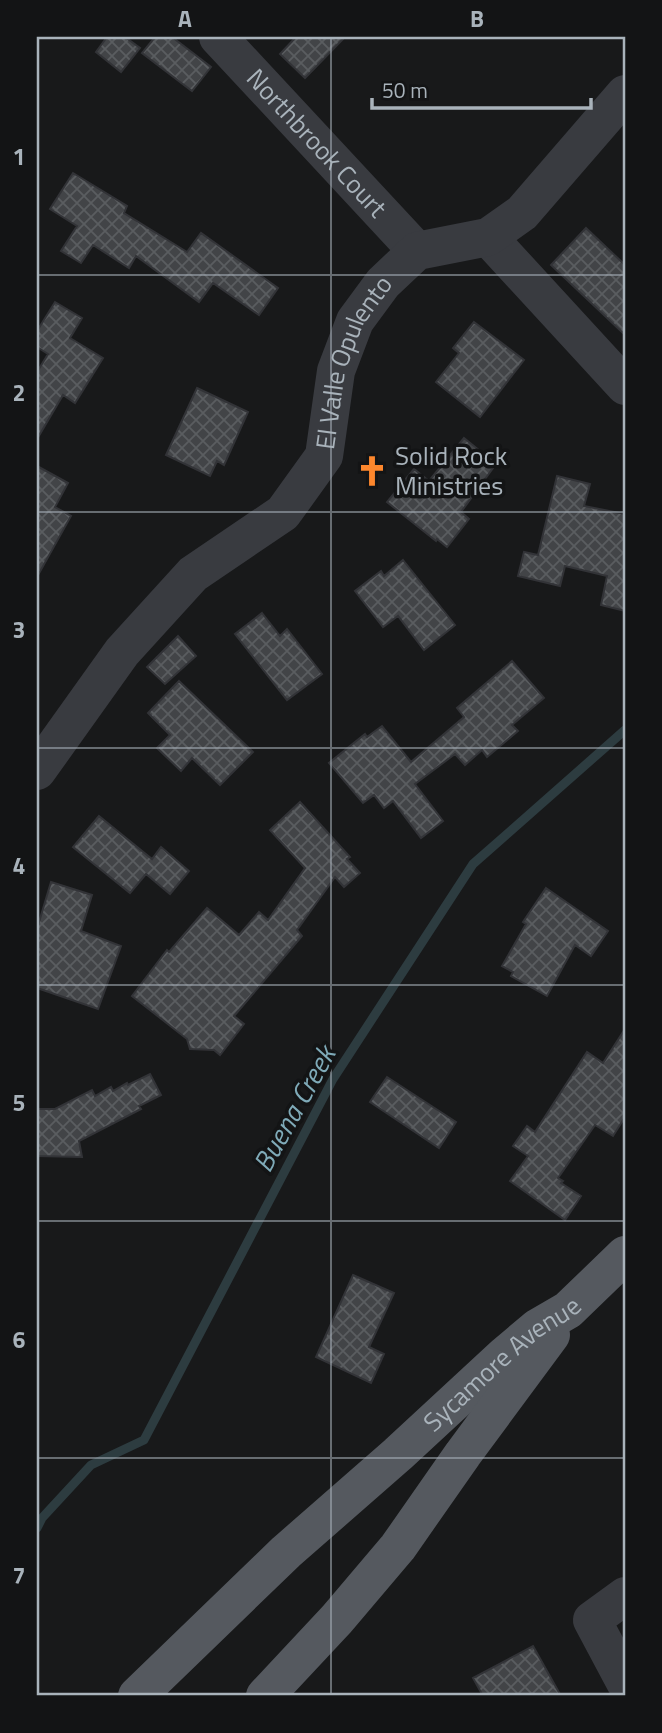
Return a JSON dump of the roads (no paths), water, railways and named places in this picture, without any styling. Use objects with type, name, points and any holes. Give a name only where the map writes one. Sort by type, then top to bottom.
[{"type":"main road","points":[[568,1310],[625,1255]]},
{"type":"main road","name":"Sycamore Avenue","points":[[136,1696],[286,1552],[444,1413],[505,1355],[537,1328],[568,1310]]},
{"type":"main road","name":"Sycamore Avenue","points":[[265,1696],[337,1619],[398,1547],[568,1310]]},
{"type":"street","name":"Northbrook Court","points":[[218,37],[417,251]]},
{"type":"street","name":"El Valle Opulento","points":[[37,771],[122,652],[193,574],[284,513],[324,456],[336,371],[355,321],[383,283],[417,251],[488,237],[522,213],[625,94]]},
{"type":"street","points":[[488,237],[625,386]]},
{"type":"street","points":[[625,1596],[592,1620],[625,1682]]},
{"type":"waterway","name":"Buena Creek","points":[[37,1528],[42,1518],[91,1465],[144,1440],[333,1079],[473,864],[625,730]]},
{"type":"place","name":"Solid Rock Ministries","points":[[372,471]]}]
